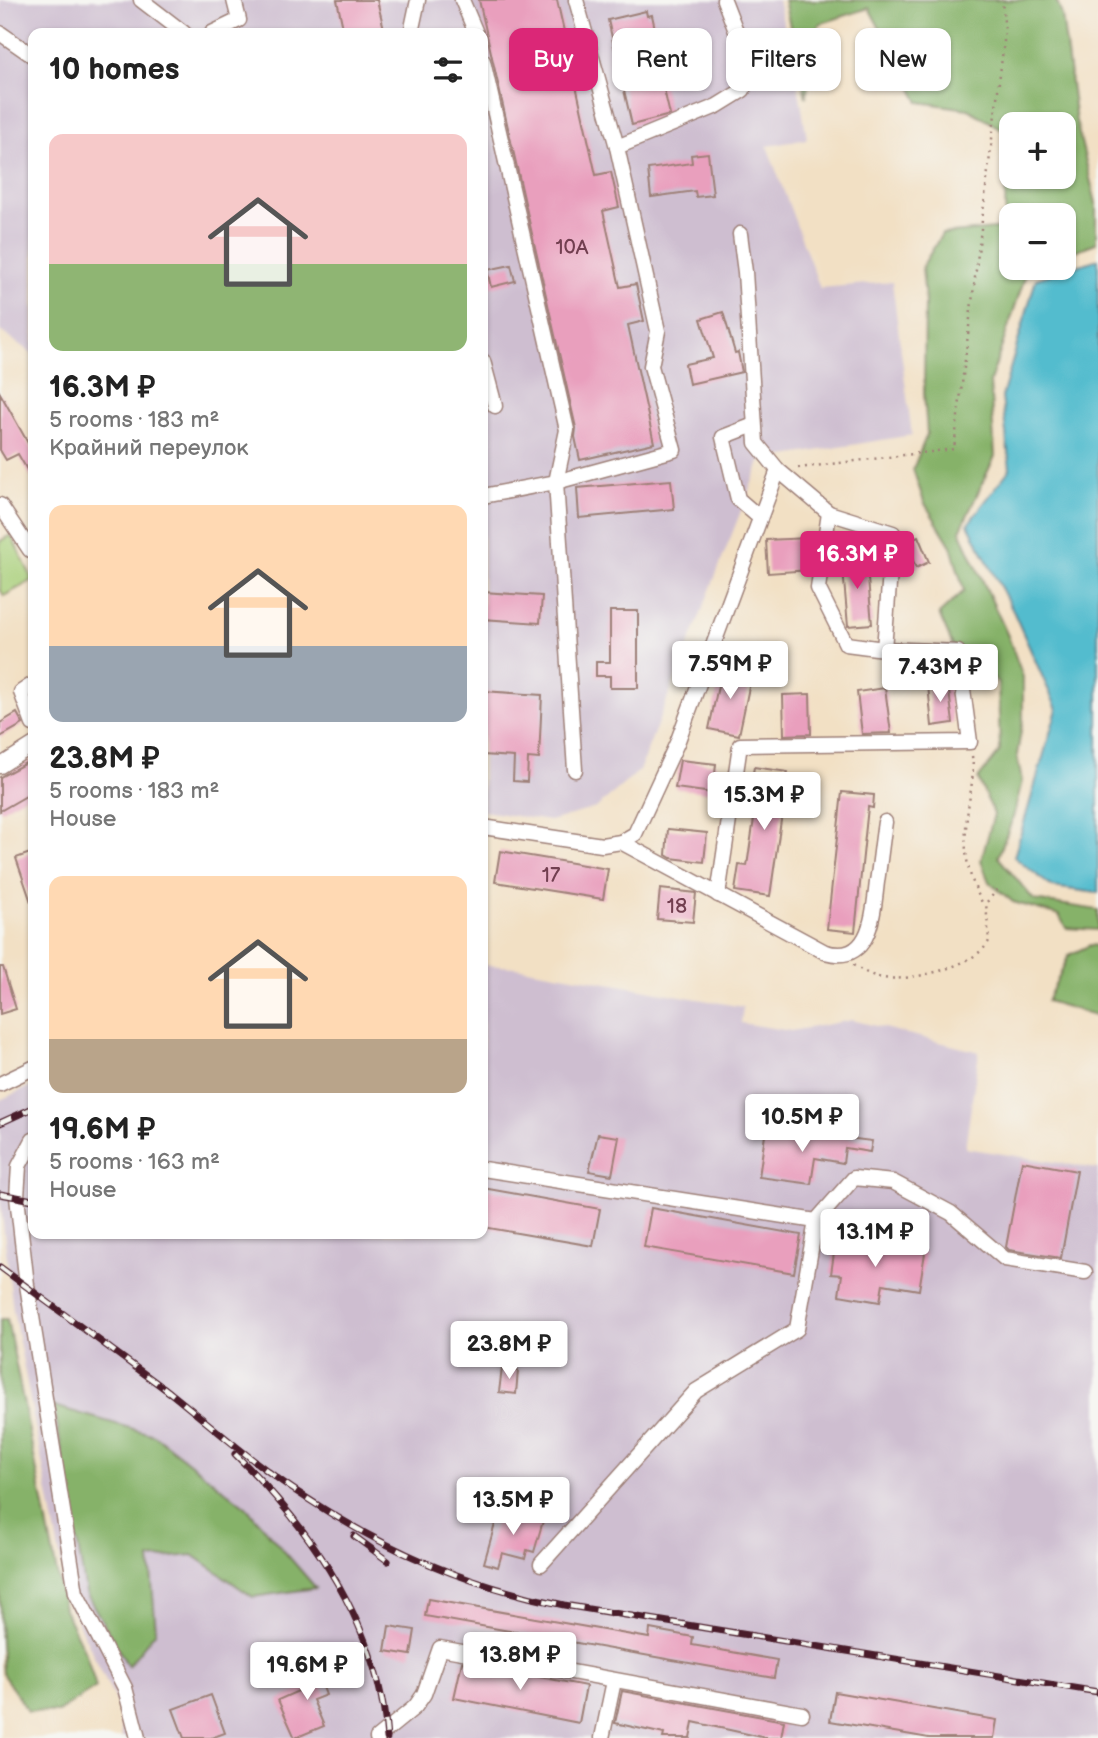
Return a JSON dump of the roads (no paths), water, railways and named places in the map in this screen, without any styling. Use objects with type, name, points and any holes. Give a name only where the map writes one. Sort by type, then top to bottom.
[{"type":"street","points":[[141,0],[177,28]]},
{"type":"street","points":[[222,28],[239,20],[234,0]]},
{"type":"street","points":[[412,28],[418,0]]},
{"type":"street","points":[[462,0],[474,28]]},
{"type":"street","points":[[488,495],[556,482],[674,450],[651,366],[658,331],[617,147],[576,0]]},
{"type":"street","points":[[617,147],[717,106],[743,90],[741,44],[724,0]]},
{"type":"street","points":[[0,33],[28,53]]},
{"type":"street","points":[[488,83],[566,430],[556,482],[575,771]]},
{"type":"street","points":[[740,234],[756,443],[778,470],[829,513],[893,533],[884,649]]},
{"type":"street","points":[[488,380],[495,406]]},
{"type":"street","points":[[754,425],[723,437],[738,499],[760,518]]},
{"type":"street","points":[[488,828],[602,845],[621,842],[635,834],[677,743],[778,470]]},
{"type":"street","points":[[0,505],[28,547]]},
{"type":"street","points":[[718,895],[740,745],[970,742],[958,652],[884,649],[846,644],[818,588],[829,513]]},
{"type":"street","points":[[28,687],[21,692],[28,711]]},
{"type":"street","points":[[0,766],[28,748]]},
{"type":"street","points":[[621,842],[825,952],[838,956],[848,954],[859,947],[868,934],[873,918],[885,822]]},
{"type":"street","points":[[0,1084],[28,1070]]},
{"type":"street","points":[[28,1149],[19,1166],[17,1197],[27,1286],[76,1593],[125,1688],[138,1738]]},
{"type":"street","points":[[488,1170],[817,1221]]},
{"type":"street","points":[[541,1564],[696,1391],[797,1329],[817,1221],[854,1178],[893,1182],[951,1213],[1005,1259],[1085,1272]]},
{"type":"street","points":[[377,1738],[407,1716],[424,1694],[440,1648],[802,1714]]},
{"type":"street","points":[[602,1738],[614,1681]]},
{"type":"water","points":[[1098,259],[1098,893],[1052,887],[1014,857],[1057,709],[1014,613],[968,524],[1010,469],[1002,397],[1036,280],[1076,280],[1076,266]]},
{"type":"railway","points":[[0,1123],[28,1110]]},
{"type":"railway","points":[[0,1194],[28,1199]]},
{"type":"railway","points":[[0,1267],[169,1392]]},
{"type":"railway","points":[[163,1387],[268,1472],[305,1497],[398,1550],[461,1577],[564,1605],[1098,1692]]},
{"type":"railway","points":[[235,1454],[291,1515],[337,1583],[371,1658],[381,1697],[387,1738]]},
{"type":"railway","points":[[354,1536],[388,1561]]}]
